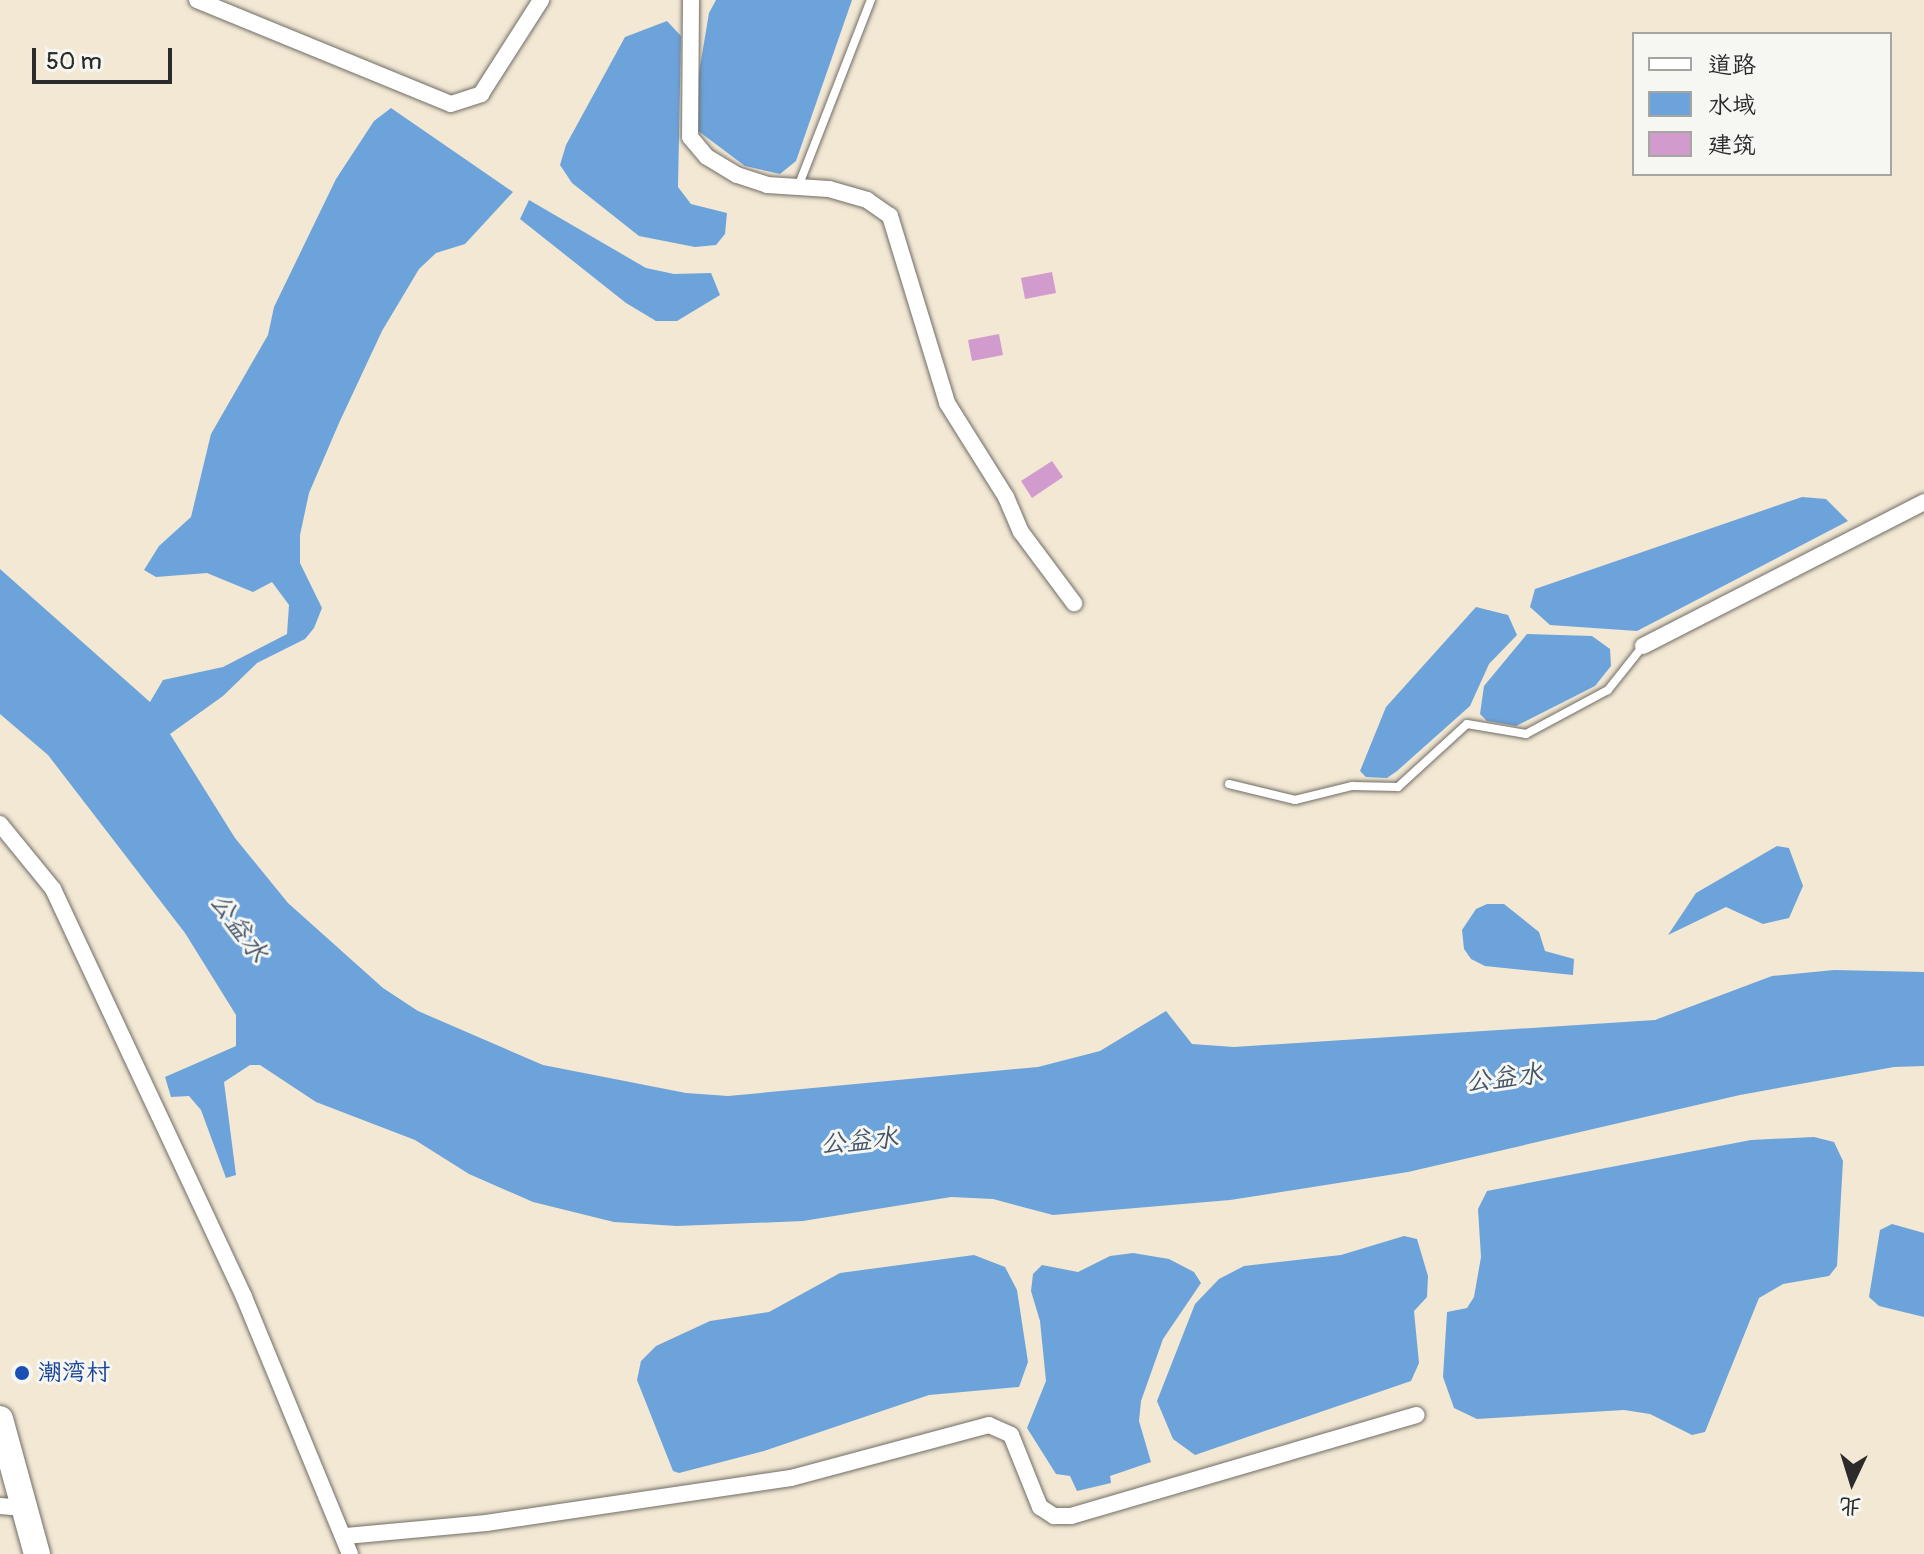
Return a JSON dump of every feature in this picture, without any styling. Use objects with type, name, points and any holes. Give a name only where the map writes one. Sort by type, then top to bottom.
[{"type":"highway","points":[[0,1419],[12,1507],[37,1554]]},
{"type":"street","points":[[197,0],[451,104],[481,94],[541,0]]},
{"type":"street","points":[[691,0],[690,137],[707,157],[737,175],[767,185],[798,187],[867,200],[890,216],[947,403],[1006,497],[1021,532],[1074,603]]},
{"type":"street","points":[[1643,646],[1924,502]]},
{"type":"street","points":[[0,824],[53,889],[244,1297],[346,1536],[350,1554]]},
{"type":"street","points":[[346,1536],[486,1523],[776,1481],[989,1425],[1011,1435],[1040,1507],[1054,1516],[1071,1516],[1417,1415]]},
{"type":"lane","points":[[798,187],[871,0]]},
{"type":"lane","points":[[1229,784],[1295,800],[1352,786],[1398,787],[1467,724],[1526,734],[1608,690],[1643,646]]},
{"type":"water","points":[[716,0],[852,0],[796,161],[780,174],[745,166],[697,130],[694,102],[709,13]]},
{"type":"water","points":[[667,21],[681,36],[678,187],[691,204],[727,213],[725,234],[716,245],[695,247],[639,236],[572,183],[560,165],[566,145],[625,37]]},
{"type":"water","name":"公益水","points":[[391,108],[513,192],[465,244],[436,253],[419,269],[382,331],[339,423],[309,493],[300,535],[300,563],[322,608],[314,628],[305,639],[257,663],[223,696],[170,734],[235,838],[288,903],[383,988],[418,1011],[543,1065],[686,1093],[728,1096],[1038,1067],[1100,1051],[1166,1011],[1192,1044],[1234,1047],[1655,1020],[1772,976],[1834,970],[1924,972],[1924,1066],[1894,1067],[1740,1095],[1408,1172],[1230,1200],[1053,1215],[993,1199],[951,1197],[803,1221],[677,1226],[614,1222],[533,1202],[469,1174],[415,1140],[316,1102],[260,1065],[250,1065],[224,1082],[236,1175],[226,1178],[201,1110],[189,1096],[171,1097],[165,1077],[236,1046],[236,1015],[185,933],[48,755],[0,714],[0,569],[150,702],[163,680],[223,667],[287,634],[289,605],[272,582],[253,592],[207,573],[156,577],[144,570],[159,546],[191,517],[211,434],[268,335],[274,307],[336,179],[374,121]]},
{"type":"water","points":[[529,200],[646,268],[674,274],[711,273],[720,295],[677,321],[656,321],[626,303],[520,219]]},
{"type":"water","points":[[1802,497],[1826,499],[1848,521],[1637,631],[1550,625],[1530,607],[1535,589]]},
{"type":"water","points":[[1476,607],[1508,615],[1517,635],[1489,664],[1470,706],[1387,778],[1366,777],[1360,771],[1386,707]]},
{"type":"water","points":[[1527,634],[1592,636],[1610,649],[1611,666],[1595,686],[1516,726],[1487,721],[1480,714],[1484,686]]},
{"type":"water","points":[[1777,846],[1789,848],[1803,886],[1789,918],[1763,924],[1726,907],[1668,935],[1696,893]]},
{"type":"water","points":[[1487,904],[1504,904],[1539,932],[1545,951],[1574,959],[1573,975],[1485,966],[1471,959],[1464,949],[1462,930],[1476,909]]},
{"type":"water","points":[[1814,1137],[1834,1142],[1843,1161],[1837,1266],[1829,1276],[1783,1284],[1759,1298],[1705,1432],[1692,1435],[1650,1414],[1624,1410],[1477,1419],[1454,1408],[1443,1377],[1447,1312],[1467,1308],[1474,1297],[1481,1257],[1478,1209],[1487,1191],[1751,1140]]},
{"type":"water","points":[[1892,1224],[1924,1233],[1924,1317],[1879,1306],[1869,1297],[1880,1230]]},
{"type":"water","points":[[1404,1236],[1417,1239],[1428,1276],[1427,1297],[1414,1311],[1419,1363],[1411,1381],[1195,1455],[1173,1439],[1157,1401],[1195,1304],[1219,1279],[1244,1266],[1341,1255]]},
{"type":"water","points":[[1133,1253],[1169,1259],[1194,1272],[1201,1283],[1163,1339],[1141,1401],[1139,1421],[1151,1462],[1110,1476],[1111,1483],[1077,1491],[1070,1476],[1056,1474],[1027,1428],[1046,1381],[1040,1321],[1031,1291],[1033,1274],[1042,1265],[1078,1272],[1110,1256]]},
{"type":"water","points":[[974,1255],[1005,1267],[1017,1290],[1028,1362],[1019,1387],[929,1395],[764,1451],[679,1473],[673,1471],[637,1380],[641,1361],[656,1346],[710,1321],[769,1312],[840,1273]]},
{"type":"building","points":[[1052,272],[1056,293],[1025,299],[1021,278]]},
{"type":"building","points":[[999,334],[1003,355],[972,361],[968,340]]},
{"type":"building","points":[[1052,461],[1063,477],[1032,498],[1021,481]]},
{"type":"place","name":"潮湾村","points":[[22,1373]]}]
